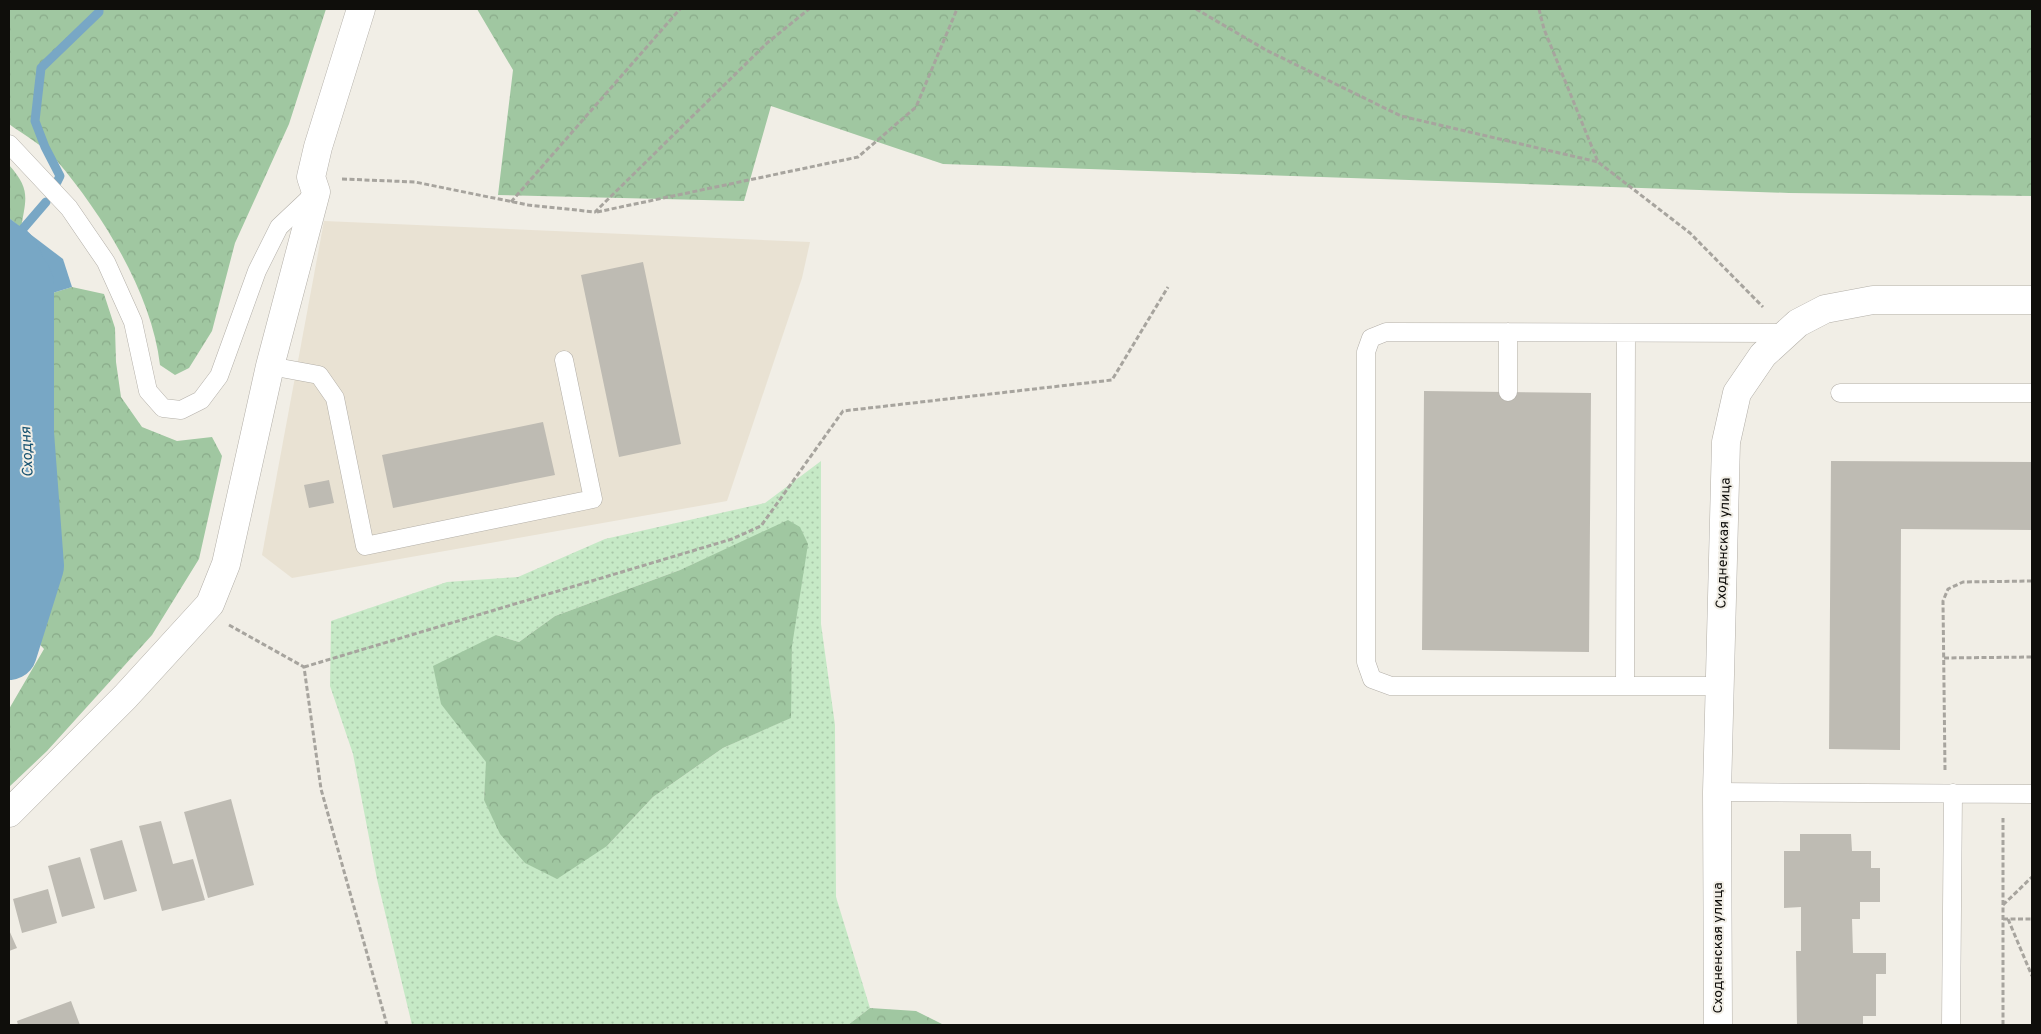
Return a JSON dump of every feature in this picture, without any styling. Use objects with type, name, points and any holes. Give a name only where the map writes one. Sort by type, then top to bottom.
[{"type":"street","points":[[9,814],[124,697],[210,604],[226,564],[270,366],[314,184],[318,147],[361,9]]},
{"type":"street","name":"Сходненская улица","points":[[1718,1025],[1717,792],[1726,442],[1737,393],[1763,355],[1798,323],[1824,309],[1873,300],[2032,300]]},
{"type":"lane","points":[[9,144],[69,208],[106,262],[133,322],[148,391],[163,408],[181,410],[201,400],[219,376],[258,271],[279,227],[314,184]]},
{"type":"lane","points":[[1720,686],[1391,686],[1372,679],[1366,662],[1366,352],[1371,338],[1386,332],[1788,333]]},
{"type":"lane","points":[[1508,332],[1508,392]]},
{"type":"lane","points":[[1625,686],[1626,332]]},
{"type":"lane","points":[[270,366],[319,375],[335,398],[366,546],[593,499],[564,360]]},
{"type":"lane","points":[[1840,393],[2032,393]]},
{"type":"lane","points":[[1717,792],[2032,794]]},
{"type":"lane","points":[[1949,793],[1951,1025]]},
{"type":"path","points":[[511,202],[680,9]]},
{"type":"path","points":[[595,212],[767,43],[809,9]]},
{"type":"path","points":[[314,184],[415,182],[511,202],[595,212],[858,157],[916,107],[957,9]]},
{"type":"path","points":[[1196,9],[1266,50],[1401,116],[1598,162],[1690,233],[1788,333]]},
{"type":"path","points":[[1539,9],[1544,29],[1598,162]]},
{"type":"path","points":[[210,604],[232,628],[304,667],[732,539],[761,526],[843,411],[1112,380],[1168,286]]},
{"type":"path","points":[[1949,793],[1943,601],[1948,589],[1963,582],[2032,581]]},
{"type":"path","points":[[1944,658],[2032,657]]},
{"type":"path","points":[[304,667],[321,788],[387,1025]]},
{"type":"path","points":[[2003,794],[2003,1025]]},
{"type":"path","points":[[2003,905],[2032,877]]},
{"type":"path","points":[[2003,919],[2032,919]]},
{"type":"path","points":[[2008,919],[2032,976]]},
{"type":"shaded area","points":[[324,221],[810,242],[802,278],[727,501],[292,578],[262,555]]},
{"type":"green space","points":[[9,9],[326,9],[289,124],[235,243],[212,331],[189,368],[175,375],[160,365],[147,311],[136,283],[108,231],[57,161],[40,146],[9,124]]},
{"type":"green space","points":[[477,9],[2032,9],[2032,196],[1789,193],[943,164],[771,106],[744,201],[498,195],[513,70]]},
{"type":"green space","points":[[9,165],[24,188],[25,201],[21,228],[9,218]]},
{"type":"green space","points":[[72,287],[104,294],[115,328],[116,362],[121,397],[142,427],[177,441],[212,437],[222,456],[199,559],[152,635],[47,751],[9,787],[9,709],[44,649],[19,621],[9,620],[9,289],[33,299]]},
{"type":"green space","points":[[821,461],[821,624],[835,725],[836,897],[870,1008],[848,1025],[412,1025],[377,879],[353,754],[330,686],[331,621],[447,582],[518,577],[605,539],[765,503]],"holes":[[[788,521],[792,646],[790,718],[723,748],[653,797],[607,846],[484,800],[496,635],[519,642],[555,616],[680,570]]]},
{"type":"green space","points":[[788,520],[800,527],[808,544],[792,646],[791,718],[723,748],[653,797],[607,846],[557,879],[525,863],[500,834],[484,800],[486,762],[441,704],[433,666],[496,635],[519,642],[555,616],[680,570]]},
{"type":"green space","points":[[870,1008],[916,1011],[944,1025],[848,1025]]},
{"type":"water","points":[[9,218],[63,259],[72,287],[33,299],[9,289]]},
{"type":"building","points":[[643,262],[681,444],[619,457],[581,275]]},
{"type":"building","points":[[1424,391],[1591,393],[1589,652],[1422,650]]},
{"type":"building","points":[[543,422],[555,475],[393,508],[382,455]]},
{"type":"building","points":[[1831,461],[2032,462],[2032,530],[1901,529],[1900,750],[1829,749]]},
{"type":"building","points":[[329,480],[334,503],[309,508],[304,485]]},
{"type":"building","points":[[231,799],[254,885],[208,898],[184,812]]},
{"type":"building","points":[[161,821],[173,864],[193,859],[205,900],[162,911],[139,826]]},
{"type":"building","points":[[1800,834],[1851,834],[1852,851],[1871,851],[1871,868],[1880,868],[1880,902],[1860,902],[1860,919],[1852,919],[1853,953],[1886,953],[1886,974],[1876,974],[1876,1016],[1863,1016],[1863,1025],[1797,1025],[1796,951],[1801,951],[1801,907],[1784,908],[1784,851],[1800,851]]},
{"type":"building","points":[[122,840],[137,891],[104,900],[90,849]]},
{"type":"building","points":[[80,857],[95,908],[62,917],[48,866]]},
{"type":"building","points":[[48,889],[57,923],[22,933],[13,899]]},
{"type":"building","points":[[9,930],[17,948],[9,951]]},
{"type":"building","points":[[71,1001],[80,1025],[18,1025],[17,1021]]},
{"type":"waterway","points":[[57,182],[60,176],[45,147],[35,121],[41,68],[99,12],[99,9]]},
{"type":"waterway","points":[[9,245],[46,202]]},
{"type":"waterway","name":"Сходня","points":[[9,252],[26,284],[26,433],[36,566],[9,652]]}]
